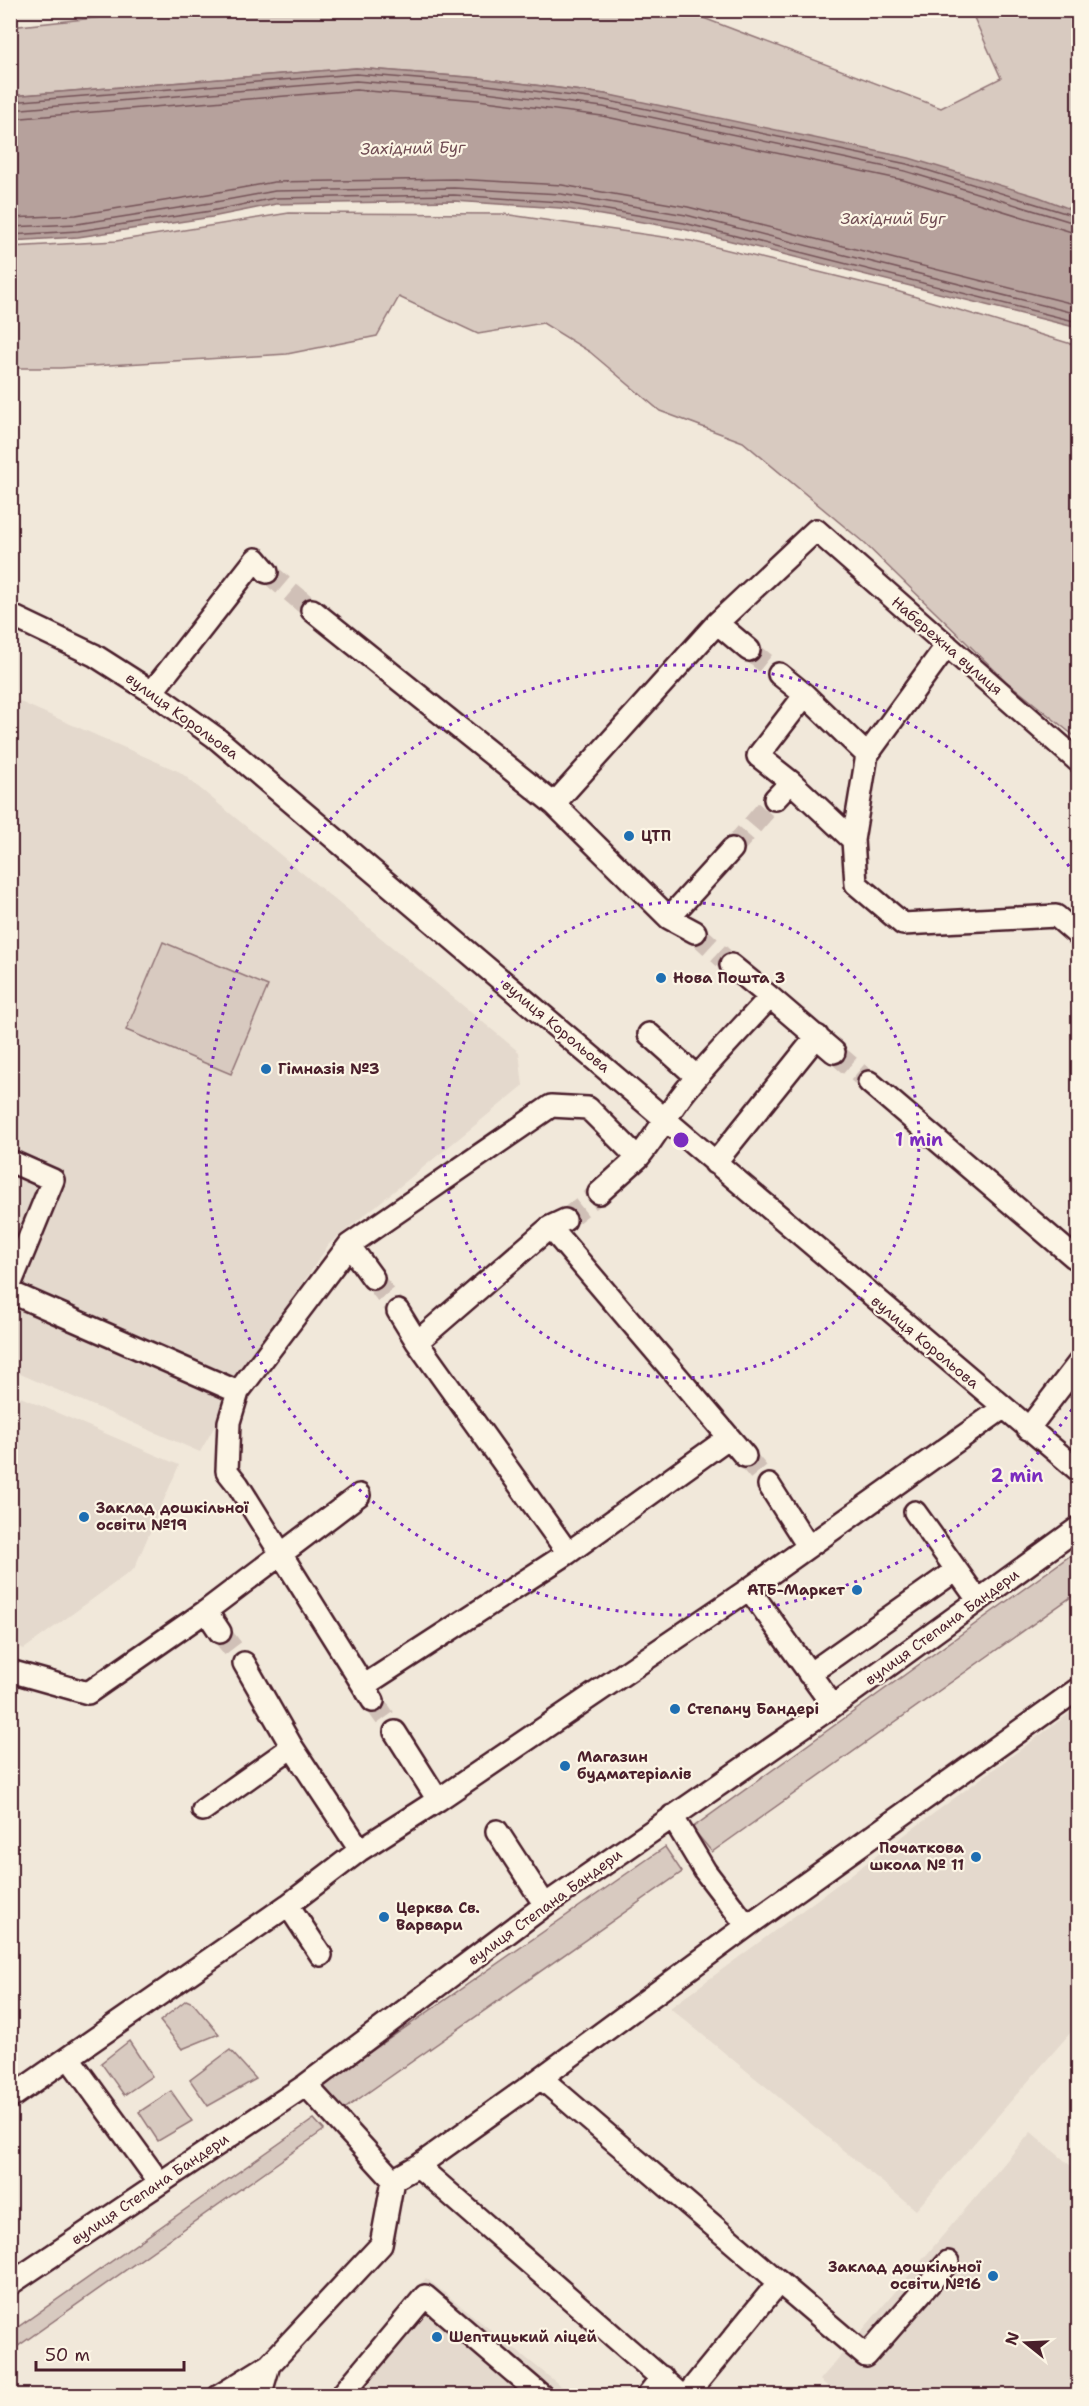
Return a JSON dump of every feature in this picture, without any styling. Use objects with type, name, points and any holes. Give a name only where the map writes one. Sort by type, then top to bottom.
[{"type":"street","name":"Набережна вулиця","points":[[717,623],[816,530],[1078,761]]},
{"type":"street","points":[[152,692],[256,559],[267,572]]},
{"type":"street","points":[[312,610],[554,804],[669,918],[695,932]]},
{"type":"street","name":"вулиця Корольова","points":[[10,615],[94,655],[152,692],[215,737],[1078,1470]]},
{"type":"street","points":[[554,804],[717,623],[748,650]]},
{"type":"street","points":[[947,645],[867,755],[853,840],[856,884],[903,924],[1056,916],[1078,935]]},
{"type":"street","points":[[779,674],[805,695],[867,755]]},
{"type":"street","points":[[805,695],[758,756],[791,782],[853,840]]},
{"type":"street","points":[[775,799],[791,782]]},
{"type":"street","points":[[669,918],[732,849]]},
{"type":"street","points":[[731,965],[834,1052]]},
{"type":"street","points":[[599,1193],[638,1158],[649,1145],[664,1118],[697,1077],[770,997]]},
{"type":"street","points":[[649,1034],[697,1077]]},
{"type":"street","points":[[715,1163],[816,1036]]},
{"type":"street","points":[[869,1082],[1074,1257]]},
{"type":"street","points":[[638,1158],[588,1108],[551,1106],[349,1245],[238,1392],[229,1422],[227,1471],[369,1693],[728,1438]]},
{"type":"street","points":[[10,1161],[53,1180],[10,1284]]},
{"type":"street","points":[[417,1342],[558,1223],[728,1438],[745,1456]]},
{"type":"street","points":[[349,1245],[373,1278]]},
{"type":"street","points":[[10,1292],[238,1392]]},
{"type":"street","points":[[398,1311],[417,1342],[568,1553]]},
{"type":"street","points":[[1028,1429],[1078,1364]]},
{"type":"street","points":[[10,2098],[288,1905],[360,1850],[438,1800],[749,1589],[1003,1408]]},
{"type":"street","points":[[769,1485],[808,1546]]},
{"type":"street","points":[[10,1671],[88,1693],[206,1611],[359,1495]]},
{"type":"street","points":[[915,1512],[978,1600]]},
{"type":"street","name":"вулиця Степана Бандери","points":[[10,2284],[306,2085],[544,1905],[832,1706],[1078,1528]]},
{"type":"street","points":[[809,1674],[956,1570]]},
{"type":"street","points":[[749,1589],[832,1706]]},
{"type":"street","points":[[206,1611],[220,1632]]},
{"type":"street","points":[[244,1663],[292,1747],[360,1850]]},
{"type":"street","points":[[393,2180],[418,2166],[542,2078],[747,1926],[1078,1689]]},
{"type":"street","points":[[395,1732],[438,1800]]},
{"type":"street","points":[[203,1810],[292,1747]]},
{"type":"street","points":[[672,1816],[705,1871],[747,1926]]},
{"type":"street","points":[[497,1831],[544,1905]]},
{"type":"street","points":[[288,1905],[321,1954]]},
{"type":"street","points":[[69,2058],[159,2182]]},
{"type":"street","points":[[542,2078],[866,2356],[948,2262]]},
{"type":"street","points":[[306,2085],[393,2180]]},
{"type":"street","points":[[418,2166],[684,2396],[779,2282]]},
{"type":"street","points":[[219,2396],[269,2365],[381,2246],[393,2180]]},
{"type":"street","points":[[341,2396],[425,2296],[542,2396]]},
{"type":"street","points":[[260,2396],[269,2365]]},
{"type":"street","points":[[647,2396],[662,2377]]},
{"type":"shaded area","points":[[169,10],[685,11],[941,108],[1001,78],[971,11],[1078,11],[1078,220],[605,94],[480,78],[356,68],[11,96],[10,27]]},
{"type":"shaded area","points":[[289,213],[503,214],[691,241],[893,290],[1078,346],[1078,739],[1006,681],[863,542],[743,442],[660,411],[590,352],[543,323],[478,334],[399,297],[377,336],[287,354],[60,368],[11,368],[11,247],[116,241]]},
{"type":"shaded area","name":"Гімназія №3","points":[[11,698],[180,772],[519,1052],[523,1086],[329,1244],[257,1352],[200,1452],[11,1370]]},
{"type":"shaded area","points":[[163,942],[268,986],[231,1074],[126,1030]]},
{"type":"shaded area","name":"Заклад дошкільної освіти №19","points":[[11,1393],[179,1465],[134,1569],[24,1649],[11,1643]]},
{"type":"shaded area","points":[[1078,1550],[1078,1592],[712,1852],[692,1828]]},
{"type":"shaded area","name":"Початкова школа № 11","points":[[1078,1707],[1078,2024],[916,2210],[670,2008]]},
{"type":"shaded area","points":[[665,1847],[682,1872],[340,2112],[320,2087]]},
{"type":"shaded area","points":[[186,2000],[193,2003],[219,2034],[182,2049],[160,2021]]},
{"type":"shaded area","points":[[129,2041],[152,2076],[124,2095],[101,2063]]},
{"type":"shaded area","points":[[230,2050],[256,2079],[208,2106],[190,2080]]},
{"type":"shaded area","points":[[171,2091],[192,2121],[158,2141],[139,2112]]},
{"type":"shaded area","points":[[314,2119],[324,2130],[11,2351],[11,2332]]},
{"type":"shaded area","name":"Заклад дошкільної освіти №16","points":[[1031,2132],[1078,2172],[1078,2395],[838,2395],[820,2380]]},
{"type":"shaded area","name":"Шептицький ліцей","points":[[426,2278],[572,2395],[324,2396]]},
{"type":"water","name":"Західний Буг","points":[[356,68],[480,78],[605,94],[909,158],[1039,197],[1078,212],[1078,328],[683,229],[560,208],[454,201],[276,204],[212,217],[78,237],[11,241],[11,96]]},
{"type":"tunnel","points":[[267,572],[312,610]]},
{"type":"tunnel","points":[[749,650],[779,674]]},
{"type":"tunnel","points":[[732,849],[775,799]]},
{"type":"tunnel","points":[[695,932],[731,965]]},
{"type":"tunnel","points":[[834,1052],[869,1082]]},
{"type":"tunnel","points":[[565,1220],[599,1193]]},
{"type":"tunnel","points":[[373,1278],[398,1311]]},
{"type":"tunnel","points":[[745,1456],[769,1485]]},
{"type":"tunnel","points":[[220,1632],[244,1663]]},
{"type":"tunnel","points":[[373,1701],[395,1732]]},
{"type":"place","name":"ЦТП","points":[[629,836]]},
{"type":"place","name":"Нова Пошта 3","points":[[661,978]]},
{"type":"place","name":"Гімназія №3","points":[[266,1069]]},
{"type":"place","name":"Заклад дошкільної освіти №19","points":[[84,1517]]},
{"type":"place","name":"АТБ-Маркет","points":[[857,1590]]},
{"type":"place","name":"Степану Бандері","points":[[675,1709]]},
{"type":"place","name":"Магазин будматеріалів","points":[[565,1766]]},
{"type":"place","name":"Початкова школа № 11","points":[[976,1857]]},
{"type":"place","name":"Церква Св. Варвари","points":[[384,1917]]},
{"type":"place","name":"Заклад дошкільної освіти №16","points":[[993,2276]]},
{"type":"place","name":"Шептицький ліцей","points":[[437,2337]]}]
